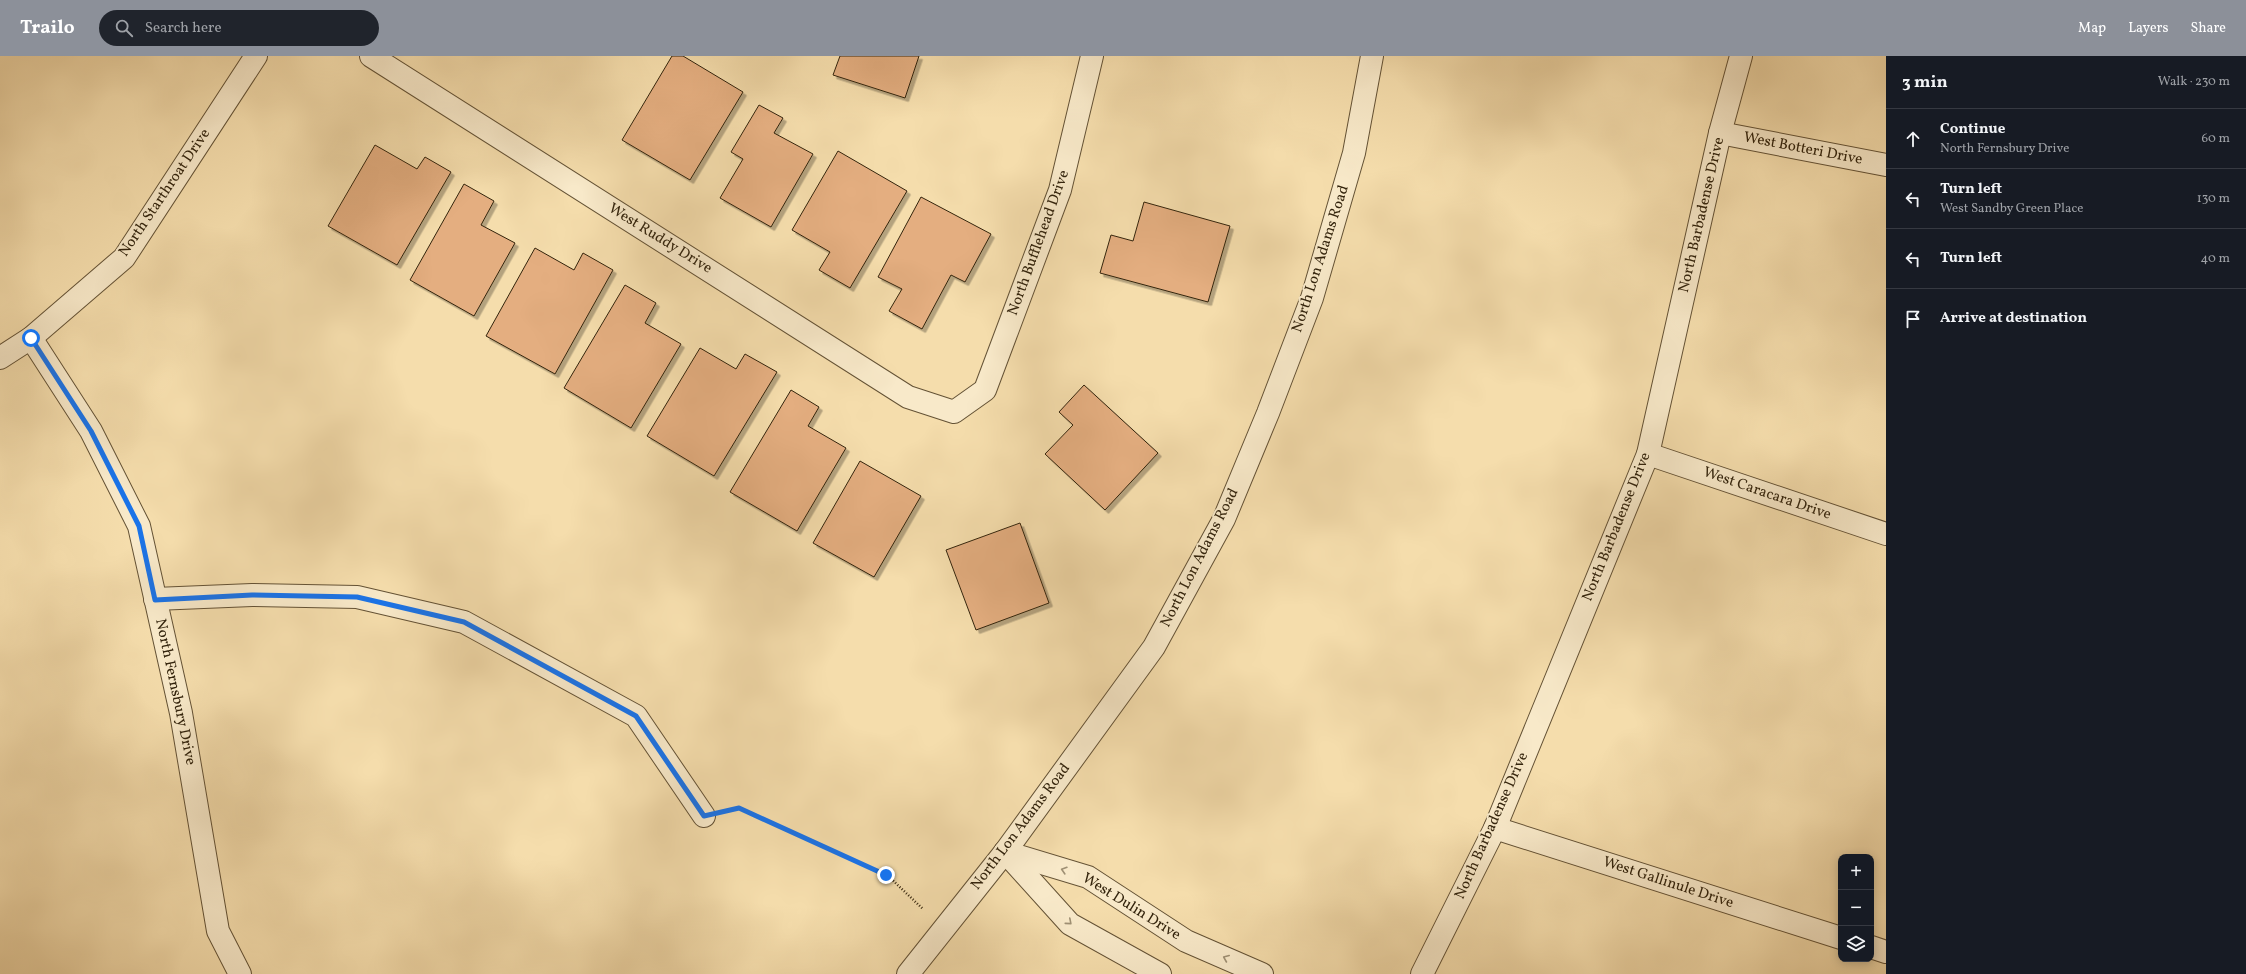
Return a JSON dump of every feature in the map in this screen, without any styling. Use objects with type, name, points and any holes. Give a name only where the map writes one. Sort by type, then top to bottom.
[{"type":"street","name":"North Starthroat Drive","points":[[0,358],[31,338],[124,258],[256,56]]},
{"type":"street","name":"West Ruddy Drive","points":[[371,56],[908,396],[954,412]]},
{"type":"street","name":"North Bufflehead Drive","points":[[954,412],[985,390],[1060,190],[1092,56]]},
{"type":"street","name":"North Lon Adams Road","points":[[908,974],[1005,852],[1154,647],[1224,519],[1268,413],[1312,298],[1354,153],[1372,56]]},
{"type":"street","name":"North Barbadense Drive","points":[[1422,974],[1495,828],[1648,454],[1720,133],[1740,56]]},
{"type":"street","name":"West Botteri Drive","points":[[1720,133],[1886,165]]},
{"type":"street","name":"North Fernsbury Drive","points":[[31,338],[91,431],[139,526],[181,713],[218,931],[240,974]]},
{"type":"street","name":"West Caracara Drive","points":[[1648,454],[1886,534]]},
{"type":"street","points":[[155,600],[252,595],[357,597],[464,622],[636,716],[704,816]]},
{"type":"street","name":"West Gallinule Drive","points":[[1495,828],[1838,937]]},
{"type":"street","points":[[1005,852],[1070,924],[1160,974]]},
{"type":"street","name":"West Dulin Drive","points":[[1005,852],[1088,877],[1186,941],[1262,974]]},
{"type":"street","points":[[1874,948],[1886,952]]},
{"type":"path","points":[[704,816],[739,808],[886,875],[944,928]]},
{"type":"building","points":[[672,56],[683,56],[743,92],[690,180],[622,140]]},
{"type":"building","points":[[840,56],[919,56],[905,98],[833,75]]},
{"type":"building","points":[[759,105],[783,118],[774,133],[813,154],[771,227],[720,198],[743,159],[731,152]]},
{"type":"building","points":[[375,145],[417,169],[425,157],[451,172],[397,265],[328,226]]},
{"type":"building","points":[[838,151],[907,191],[850,288],[819,270],[830,252],[792,230]]},
{"type":"building","points":[[464,184],[494,201],[481,225],[515,243],[474,316],[410,280]]},
{"type":"building","points":[[921,197],[991,234],[965,282],[951,275],[922,329],[889,311],[902,289],[878,277]]},
{"type":"building","points":[[1144,202],[1230,226],[1208,302],[1100,273],[1111,235],[1133,241]]},
{"type":"building","points":[[535,248],[574,270],[583,253],[613,270],[555,374],[486,336]]},
{"type":"building","points":[[625,285],[656,303],[645,323],[681,344],[631,428],[564,388]]},
{"type":"building","points":[[700,348],[736,369],[745,354],[777,372],[714,476],[647,436]]},
{"type":"building","points":[[1084,385],[1158,453],[1105,510],[1045,454],[1073,425],[1059,412]]},
{"type":"building","points":[[791,390],[819,407],[808,426],[846,448],[797,531],[730,492]]},
{"type":"building","points":[[860,461],[921,496],[874,577],[813,543]]},
{"type":"building","points":[[1020,523],[1049,603],[976,630],[946,550]]},
{"type":"route","points":[[31,338],[91,431],[139,526],[155,600],[252,595],[357,597],[464,622],[636,716],[704,816],[739,808],[886,875]]}]
